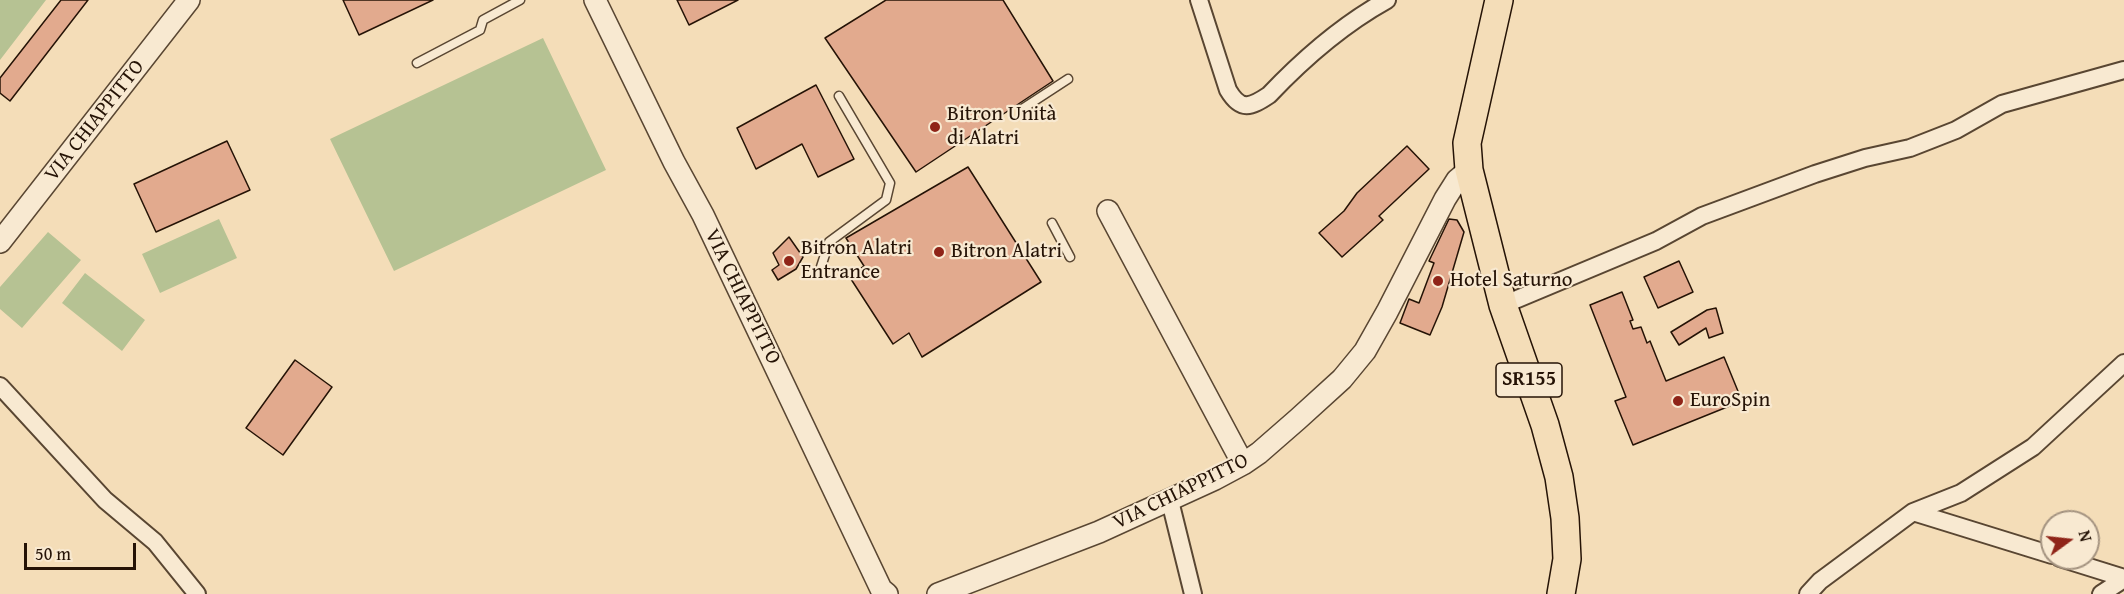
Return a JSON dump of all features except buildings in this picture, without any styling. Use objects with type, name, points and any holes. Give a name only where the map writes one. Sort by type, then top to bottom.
[{"type":"main road","name":"SR155","points":[[1499,0],[1467,143],[1469,170],[1503,305],[1545,425],[1559,477],[1565,518],[1567,559],[1562,594]]},
{"type":"street","name":"VIA CHIAPPITTO","points":[[0,242],[189,0]]},
{"type":"street","name":"VIA CHIAPPITTO","points":[[595,0],[674,162],[708,225],[881,589],[887,594]]},
{"type":"street","points":[[1199,0],[1228,90],[1241,105],[1249,105],[1269,95],[1330,37],[1357,17],[1387,0]]},
{"type":"street","points":[[1503,305],[1656,241],[1702,216],[1815,174],[1865,158],[1910,148],[1956,130],[2002,104],[2124,70]]},
{"type":"street","name":"VIA CHIAPPITTO","points":[[938,594],[1100,532],[1170,501],[1243,464],[1299,419],[1342,379],[1365,351],[1445,199],[1457,180],[1469,170]]},
{"type":"street","points":[[1108,211],[1243,464]]},
{"type":"street","points":[[1808,594],[1820,581],[1913,512],[1961,493],[2033,447],[2124,363]]},
{"type":"street","points":[[0,386],[105,500],[155,542],[197,594]]},
{"type":"street","points":[[1170,501],[1193,594]]},
{"type":"street","points":[[1913,512],[2040,551]]},
{"type":"street","points":[[2097,570],[2124,579]]},
{"type":"street","points":[[2101,594],[2124,579]]},
{"type":"lane","points":[[417,63],[480,30],[483,20],[520,0]]},
{"type":"lane","points":[[1022,109],[1068,79]]},
{"type":"lane","points":[[820,270],[830,242],[886,200],[890,183],[839,96]]},
{"type":"lane","points":[[1052,223],[1070,257]]},
{"type":"green space","points":[[0,0],[46,0],[0,60]]},
{"type":"green space","points":[[543,38],[606,170],[394,271],[330,139]]},
{"type":"green space","points":[[219,219],[237,258],[160,293],[142,254]]},
{"type":"green space","points":[[48,232],[81,260],[22,328],[0,309],[0,287]]},
{"type":"green space","points":[[85,273],[145,320],[122,351],[62,303]]},
{"type":"place","name":"Bitron Unità di Alatri","points":[[935,127]]},
{"type":"place","name":"Bitron Alatri","points":[[939,252]]},
{"type":"place","name":"Bitron Alatri Entrance","points":[[789,261]]},
{"type":"place","name":"Hotel Saturno","points":[[1438,281]]},
{"type":"place","name":"EuroSpin","points":[[1678,401]]}]
